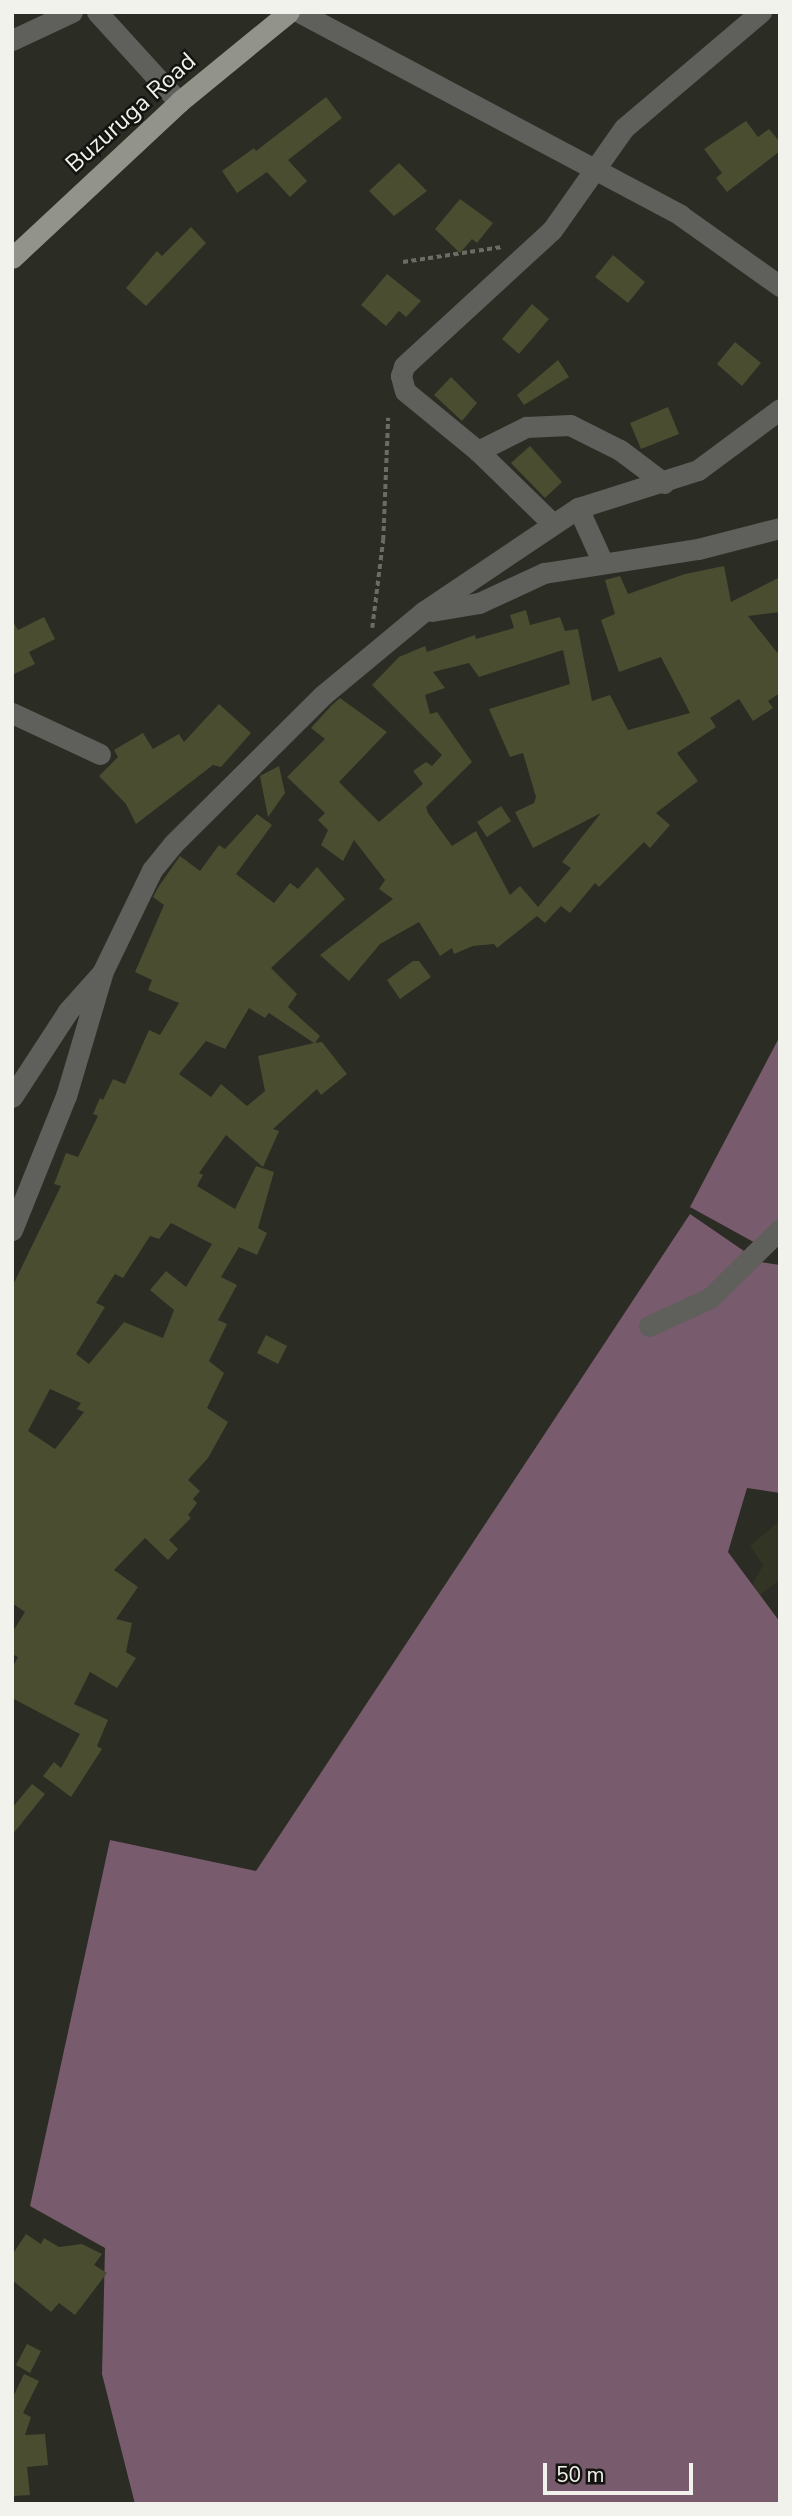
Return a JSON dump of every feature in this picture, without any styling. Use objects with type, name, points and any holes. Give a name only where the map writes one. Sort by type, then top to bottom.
[{"type":"main road","name":"Buzuruga Road","points":[[12,258],[179,102],[289,12]]},
{"type":"street","points":[[12,40],[72,12]]},
{"type":"street","points":[[97,12],[179,102]]},
{"type":"street","points":[[299,12],[680,215],[780,286]]},
{"type":"street","points":[[553,524],[478,451],[405,391],[401,376],[414,354],[536,247],[624,128],[761,12]]},
{"type":"street","points":[[12,1230],[66,1096],[103,971],[152,870],[173,844],[369,655],[423,612],[579,508],[698,470],[780,409]]},
{"type":"street","points":[[478,451],[526,427],[570,425],[620,450],[664,483]]},
{"type":"street","points":[[579,508],[602,561]]},
{"type":"street","points":[[423,612],[479,603],[522,580],[602,561],[698,549],[780,528]]},
{"type":"street","points":[[12,713],[100,754]]},
{"type":"street","points":[[12,1097],[68,1011],[103,971]]},
{"type":"street","points":[[649,1326],[709,1298],[780,1229]]},
{"type":"path","points":[[403,261],[425,262],[479,247],[536,247]]},
{"type":"path","points":[[369,655],[383,540],[388,418]]},
{"type":"shaded area","points":[[780,1036],[780,1224],[759,1245],[690,1207]]},
{"type":"shaded area","points":[[690,1214],[760,1262],[780,1265],[780,1493],[747,1488],[728,1552],[780,1622],[780,2504],[135,2504],[102,2374],[105,2248],[30,2206],[110,1840],[256,1871]]},
{"type":"shaded area","points":[[780,1520],[780,1580],[762,1593],[753,1609],[743,1603],[763,1565],[750,1546]]},
{"type":"building","points":[[326,97],[342,118],[288,160],[307,181],[290,197],[267,172],[237,193],[222,171],[254,148],[256,151]]},
{"type":"building","points":[[746,121],[758,137],[769,129],[780,142],[780,151],[727,192],[716,178],[722,173],[704,149]]},
{"type":"building","points":[[399,163],[427,191],[394,216],[369,191]]},
{"type":"building","points":[[460,199],[493,223],[477,243],[472,239],[460,253],[435,229]]},
{"type":"building","points":[[191,227],[206,243],[146,306],[126,288],[157,251],[162,256]]},
{"type":"building","points":[[613,255],[645,282],[628,303],[595,277]]},
{"type":"building","points":[[387,274],[421,301],[406,317],[399,311],[386,326],[361,305]]},
{"type":"building","points":[[532,304],[549,319],[519,354],[502,339]]},
{"type":"building","points":[[735,342],[761,363],[742,386],[717,364]]},
{"type":"building","points":[[558,360],[569,377],[524,405],[517,395]]},
{"type":"building","points":[[451,377],[477,403],[462,421],[434,395]]},
{"type":"building","points":[[668,407],[679,434],[641,449],[630,423]]},
{"type":"building","points":[[530,446],[562,482],[545,498],[511,463]]},
{"type":"building","points":[[724,566],[731,602],[780,577],[780,612],[748,616],[780,656],[780,693],[768,701],[773,708],[753,721],[739,699],[710,718],[716,727],[677,753],[698,781],[656,813],[670,825],[650,848],[644,842],[599,887],[595,883],[570,913],[561,906],[545,923],[537,916],[497,948],[494,944],[473,946],[454,954],[452,948],[440,956],[419,922],[380,944],[349,981],[320,955],[393,899],[379,889],[385,880],[354,840],[343,861],[321,845],[328,830],[318,820],[325,813],[287,777],[325,739],[311,728],[340,698],[387,732],[339,782],[379,822],[423,784],[413,771],[426,762],[432,766],[442,755],[372,685],[399,657],[425,646],[427,652],[475,635],[476,639],[514,628],[510,615],[526,610],[530,625],[560,617],[565,631],[578,629],[592,701],[610,695],[628,730],[690,713],[661,657],[619,672],[601,620],[615,614],[605,580],[620,576],[628,594],[685,574]],"holes":[[[563,650],[570,684],[489,709],[510,757],[523,753],[536,797],[534,803],[515,812],[533,848],[601,813],[562,862],[571,868],[538,907],[520,886],[510,895],[476,831],[452,846],[428,813],[426,807],[472,762],[437,712],[430,714],[425,695],[445,688],[433,672],[469,663],[479,677]]]},
{"type":"building","points":[[44,617],[55,639],[29,652],[35,664],[12,675],[12,620],[18,630]]},
{"type":"building","points":[[219,704],[251,733],[221,767],[213,765],[136,824],[126,804],[99,776],[118,757],[114,750],[143,733],[153,749],[179,734],[184,742]]},
{"type":"building","points":[[279,766],[285,793],[268,817],[260,776]]},
{"type":"building","points":[[501,806],[511,821],[487,837],[477,822]]},
{"type":"building","points":[[257,814],[272,825],[236,874],[274,903],[290,883],[298,889],[317,867],[345,899],[271,968],[297,994],[288,1007],[320,1036],[315,1043],[322,1042],[347,1074],[321,1095],[317,1089],[273,1129],[279,1131],[263,1167],[226,1135],[199,1173],[203,1175],[197,1186],[235,1209],[256,1166],[274,1172],[258,1228],[267,1233],[257,1255],[239,1247],[221,1277],[237,1285],[218,1320],[227,1324],[209,1361],[224,1373],[207,1408],[228,1422],[208,1458],[188,1480],[200,1491],[193,1499],[197,1503],[188,1515],[191,1518],[169,1540],[178,1549],[168,1560],[145,1538],[114,1570],[138,1587],[116,1619],[132,1623],[126,1652],[136,1658],[117,1688],[90,1672],[74,1704],[108,1720],[97,1746],[102,1749],[71,1797],[43,1776],[54,1762],[61,1768],[80,1734],[12,1698],[12,1668],[18,1657],[12,1654],[12,1633],[25,1612],[12,1603],[12,1287],[61,1186],[54,1184],[66,1153],[78,1157],[98,1116],[93,1114],[100,1098],[103,1100],[113,1079],[125,1084],[149,1030],[160,1035],[179,1003],[148,990],[152,980],[135,972],[164,905],[153,897],[180,856],[200,871],[219,845],[225,849]],"holes":[[[249,1008],[265,1018],[269,1013],[314,1043],[258,1056],[265,1091],[247,1106],[221,1084],[211,1097],[179,1074],[206,1041],[225,1049]],[[171,1223],[212,1244],[186,1287],[166,1271],[150,1290],[174,1310],[163,1338],[124,1322],[89,1364],[76,1354],[105,1307],[96,1303],[115,1274],[123,1278],[150,1236],[159,1239]],[[50,1389],[81,1403],[77,1409],[84,1412],[55,1449],[28,1431]]]},
{"type":"building","points":[[413,961],[419,961],[431,977],[400,999],[387,980]]},
{"type":"building","points":[[266,1335],[287,1346],[278,1364],[257,1353]]},
{"type":"building","points":[[32,1784],[45,1794],[12,1835],[12,1808]]},
{"type":"building","points":[[26,2234],[41,2244],[44,2238],[59,2247],[82,2244],[102,2254],[94,2265],[107,2273],[75,2315],[59,2303],[51,2312],[12,2280],[12,2255]]},
{"type":"building","points":[[27,2344],[41,2351],[30,2373],[16,2365]]},
{"type":"building","points":[[24,2374],[39,2381],[23,2413],[31,2417],[25,2435],[45,2434],[48,2465],[27,2467],[30,2495],[14,2496],[12,2399]]}]
